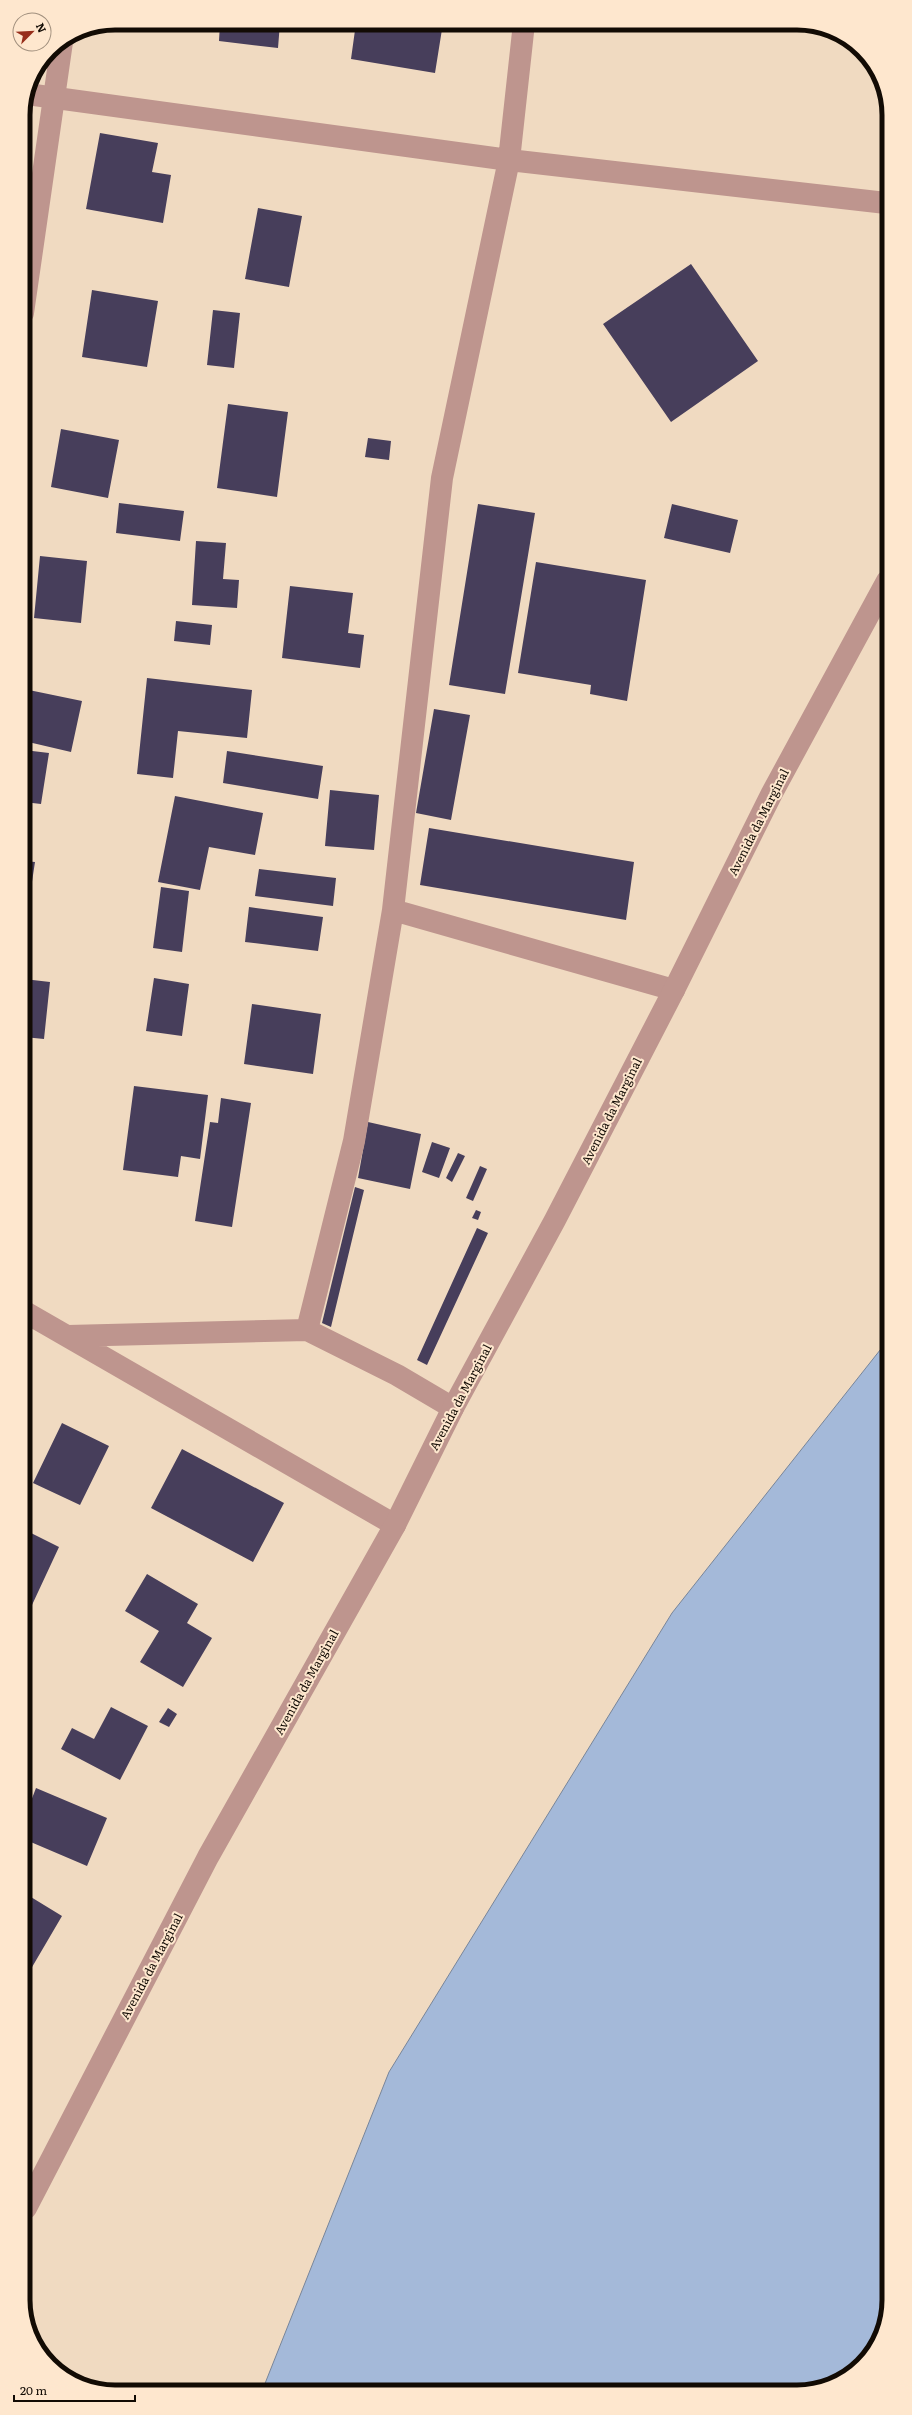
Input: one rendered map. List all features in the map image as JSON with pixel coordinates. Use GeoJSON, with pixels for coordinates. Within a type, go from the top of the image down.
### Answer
{"type":"FeatureCollection","features":[{"type":"Feature","properties":{"kind":"street"},"geometry":{"type":"LineString","coordinates":[[307,1330],[354,1141],[393,910],[442,478],[509,160],[523,30]]}},
{"type":"Feature","properties":{"kind":"street"},"geometry":{"type":"LineString","coordinates":[[30,271],[61,49]]}},
{"type":"Feature","properties":{"kind":"street"},"geometry":{"type":"LineString","coordinates":[[33,95],[509,160],[882,203]]}},
{"type":"Feature","properties":{"kind":"street","name":"Avenida da Marginal"},"geometry":{"type":"LineString","coordinates":[[30,2200],[208,1856],[395,1525],[453,1408],[555,1220],[674,990],[772,793],[882,589]]}},
{"type":"Feature","properties":{"kind":"street"},"geometry":{"type":"LineString","coordinates":[[393,910],[674,990]]}},
{"type":"Feature","properties":{"kind":"street"},"geometry":{"type":"LineString","coordinates":[[30,1315],[395,1525]]}},
{"type":"Feature","properties":{"kind":"street"},"geometry":{"type":"LineString","coordinates":[[68,1336],[307,1330],[397,1375],[453,1408]]}},
{"type":"Feature","properties":{"kind":"water"},"geometry":{"type":"Polygon","coordinates":[[[882,1348],[882,2300],[876,2332],[871,2342],[853,2364],[839,2374],[819,2382],[797,2385],[264,2385],[389,2072],[672,1613],[882,1348]]]}},
{"type":"Feature","properties":{"kind":"building"},"geometry":{"type":"Polygon","coordinates":[[[220,30],[279,30],[278,48],[219,41],[220,30]]]}},
{"type":"Feature","properties":{"kind":"building"},"geometry":{"type":"Polygon","coordinates":[[[355,30],[442,30],[435,73],[351,59],[355,30]]]}},
{"type":"Feature","properties":{"kind":"building"},"geometry":{"type":"Polygon","coordinates":[[[100,133],[158,143],[152,172],[171,175],[163,223],[86,209],[100,133]]]}},
{"type":"Feature","properties":{"kind":"building"},"geometry":{"type":"Polygon","coordinates":[[[258,208],[302,216],[289,287],[245,279],[258,208]]]}},
{"type":"Feature","properties":{"kind":"building"},"geometry":{"type":"Polygon","coordinates":[[[691,264],[758,361],[671,422],[603,324],[691,264]]]}},
{"type":"Feature","properties":{"kind":"building"},"geometry":{"type":"Polygon","coordinates":[[[92,290],[158,301],[147,367],[82,357],[92,290]]]}},
{"type":"Feature","properties":{"kind":"building"},"geometry":{"type":"Polygon","coordinates":[[[213,310],[240,313],[234,368],[207,365],[213,310]]]}},
{"type":"Feature","properties":{"kind":"building"},"geometry":{"type":"Polygon","coordinates":[[[228,404],[288,412],[277,497],[217,488],[228,404]]]}},
{"type":"Feature","properties":{"kind":"building"},"geometry":{"type":"Polygon","coordinates":[[[61,429],[119,440],[108,498],[51,487],[61,429]]]}},
{"type":"Feature","properties":{"kind":"building"},"geometry":{"type":"Polygon","coordinates":[[[368,438],[391,441],[389,460],[365,457],[368,438]]]}},
{"type":"Feature","properties":{"kind":"building"},"geometry":{"type":"Polygon","coordinates":[[[119,503],[184,511],[180,541],[116,533],[119,503]]]}},
{"type":"Feature","properties":{"kind":"building"},"geometry":{"type":"Polygon","coordinates":[[[478,504],[535,513],[505,694],[449,685],[478,504]]]}},
{"type":"Feature","properties":{"kind":"building"},"geometry":{"type":"Polygon","coordinates":[[[672,504],[738,520],[730,553],[664,538],[672,504]]]}},
{"type":"Feature","properties":{"kind":"building"},"geometry":{"type":"Polygon","coordinates":[[[196,541],[226,543],[223,579],[239,580],[237,608],[192,605],[196,541]]]}},
{"type":"Feature","properties":{"kind":"building"},"geometry":{"type":"Polygon","coordinates":[[[40,556],[87,561],[81,623],[34,618],[40,556]]]}},
{"type":"Feature","properties":{"kind":"building"},"geometry":{"type":"Polygon","coordinates":[[[536,562],[646,580],[627,701],[590,694],[591,685],[518,673],[536,562]]]}},
{"type":"Feature","properties":{"kind":"building"},"geometry":{"type":"Polygon","coordinates":[[[290,586],[353,593],[348,633],[364,635],[360,668],[282,658],[290,586]]]}},
{"type":"Feature","properties":{"kind":"building"},"geometry":{"type":"Polygon","coordinates":[[[176,621],[212,625],[210,645],[174,641],[176,621]]]}},
{"type":"Feature","properties":{"kind":"building"},"geometry":{"type":"Polygon","coordinates":[[[147,678],[252,690],[247,738],[178,731],[173,778],[137,774],[147,678]]]}},
{"type":"Feature","properties":{"kind":"building"},"geometry":{"type":"Polygon","coordinates":[[[30,690],[82,701],[71,752],[30,742],[30,690]]]}},
{"type":"Feature","properties":{"kind":"building"},"geometry":{"type":"Polygon","coordinates":[[[434,709],[470,715],[451,820],[416,813],[434,709]]]}},
{"type":"Feature","properties":{"kind":"building"},"geometry":{"type":"Polygon","coordinates":[[[30,751],[49,753],[41,804],[30,803],[30,751]]]}},
{"type":"Feature","properties":{"kind":"building"},"geometry":{"type":"Polygon","coordinates":[[[227,751],[323,766],[318,799],[223,783],[227,751]]]}},
{"type":"Feature","properties":{"kind":"building"},"geometry":{"type":"Polygon","coordinates":[[[330,790],[379,795],[374,850],[325,846],[330,790]]]}},
{"type":"Feature","properties":{"kind":"building"},"geometry":{"type":"Polygon","coordinates":[[[175,796],[263,813],[255,855],[209,847],[200,890],[158,882],[175,796]]]}},
{"type":"Feature","properties":{"kind":"building"},"geometry":{"type":"Polygon","coordinates":[[[429,828],[634,862],[626,920],[420,885],[429,828]]]}},
{"type":"Feature","properties":{"kind":"building"},"geometry":{"type":"Polygon","coordinates":[[[30,862],[35,862],[30,895],[30,862]]]}},
{"type":"Feature","properties":{"kind":"building"},"geometry":{"type":"Polygon","coordinates":[[[259,869],[336,878],[333,906],[255,896],[259,869]]]}},
{"type":"Feature","properties":{"kind":"building"},"geometry":{"type":"Polygon","coordinates":[[[161,887],[189,891],[182,952],[153,948],[161,887]]]}},
{"type":"Feature","properties":{"kind":"building"},"geometry":{"type":"Polygon","coordinates":[[[249,907],[323,917],[318,951],[245,942],[249,907]]]}},
{"type":"Feature","properties":{"kind":"building"},"geometry":{"type":"Polygon","coordinates":[[[154,978],[189,984],[182,1036],[146,1031],[154,978]]]}},
{"type":"Feature","properties":{"kind":"building"},"geometry":{"type":"Polygon","coordinates":[[[30,980],[50,982],[44,1039],[30,1038],[30,980]]]}},
{"type":"Feature","properties":{"kind":"building"},"geometry":{"type":"Polygon","coordinates":[[[252,1004],[321,1014],[313,1074],[244,1064],[252,1004]]]}},
{"type":"Feature","properties":{"kind":"building"},"geometry":{"type":"Polygon","coordinates":[[[134,1086],[208,1095],[200,1159],[181,1156],[178,1177],[123,1170],[134,1086]]]}},
{"type":"Feature","properties":{"kind":"building"},"geometry":{"type":"Polygon","coordinates":[[[221,1098],[251,1103],[232,1227],[195,1221],[210,1122],[218,1123],[221,1098]]]}},
{"type":"Feature","properties":{"kind":"building"},"geometry":{"type":"Polygon","coordinates":[[[368,1122],[421,1134],[410,1189],[358,1178],[368,1122]]]}},
{"type":"Feature","properties":{"kind":"building"},"geometry":{"type":"Polygon","coordinates":[[[432,1142],[450,1148],[439,1178],[422,1172],[432,1142]]]}},
{"type":"Feature","properties":{"kind":"building"},"geometry":{"type":"Polygon","coordinates":[[[458,1153],[465,1156],[452,1182],[446,1178],[458,1153]]]}},
{"type":"Feature","properties":{"kind":"building"},"geometry":{"type":"Polygon","coordinates":[[[480,1166],[487,1169],[473,1201],[466,1198],[480,1166]]]}},
{"type":"Feature","properties":{"kind":"building"},"geometry":{"type":"Polygon","coordinates":[[[355,1187],[364,1190],[331,1327],[322,1323],[355,1187]]]}},
{"type":"Feature","properties":{"kind":"building"},"geometry":{"type":"Polygon","coordinates":[[[476,1210],[481,1212],[478,1220],[472,1218],[476,1210]]]}},
{"type":"Feature","properties":{"kind":"building"},"geometry":{"type":"Polygon","coordinates":[[[477,1228],[488,1233],[427,1365],[417,1360],[477,1228]]]}},
{"type":"Feature","properties":{"kind":"building"},"geometry":{"type":"Polygon","coordinates":[[[62,1423],[109,1446],[80,1505],[33,1483],[62,1423]]]}},
{"type":"Feature","properties":{"kind":"building"},"geometry":{"type":"Polygon","coordinates":[[[182,1449],[284,1503],[253,1562],[151,1508],[182,1449]]]}},
{"type":"Feature","properties":{"kind":"building"},"geometry":{"type":"Polygon","coordinates":[[[30,1532],[59,1547],[32,1605],[30,1604],[30,1532]]]}},
{"type":"Feature","properties":{"kind":"building"},"geometry":{"type":"Polygon","coordinates":[[[147,1574],[198,1604],[187,1623],[212,1638],[183,1687],[140,1662],[159,1631],[125,1611],[147,1574]]]}},
{"type":"Feature","properties":{"kind":"building"},"geometry":{"type":"Polygon","coordinates":[[[111,1707],[148,1726],[120,1780],[61,1749],[72,1728],[94,1739],[111,1707]]]}},
{"type":"Feature","properties":{"kind":"building"},"geometry":{"type":"Polygon","coordinates":[[[168,1708],[177,1714],[169,1727],[159,1722],[168,1708]]]}},
{"type":"Feature","properties":{"kind":"building"},"geometry":{"type":"Polygon","coordinates":[[[36,1788],[107,1818],[87,1866],[30,1842],[30,1804],[36,1788]]]}},
{"type":"Feature","properties":{"kind":"building"},"geometry":{"type":"Polygon","coordinates":[[[30,1896],[62,1916],[30,1971],[30,1896]]]}}]}
